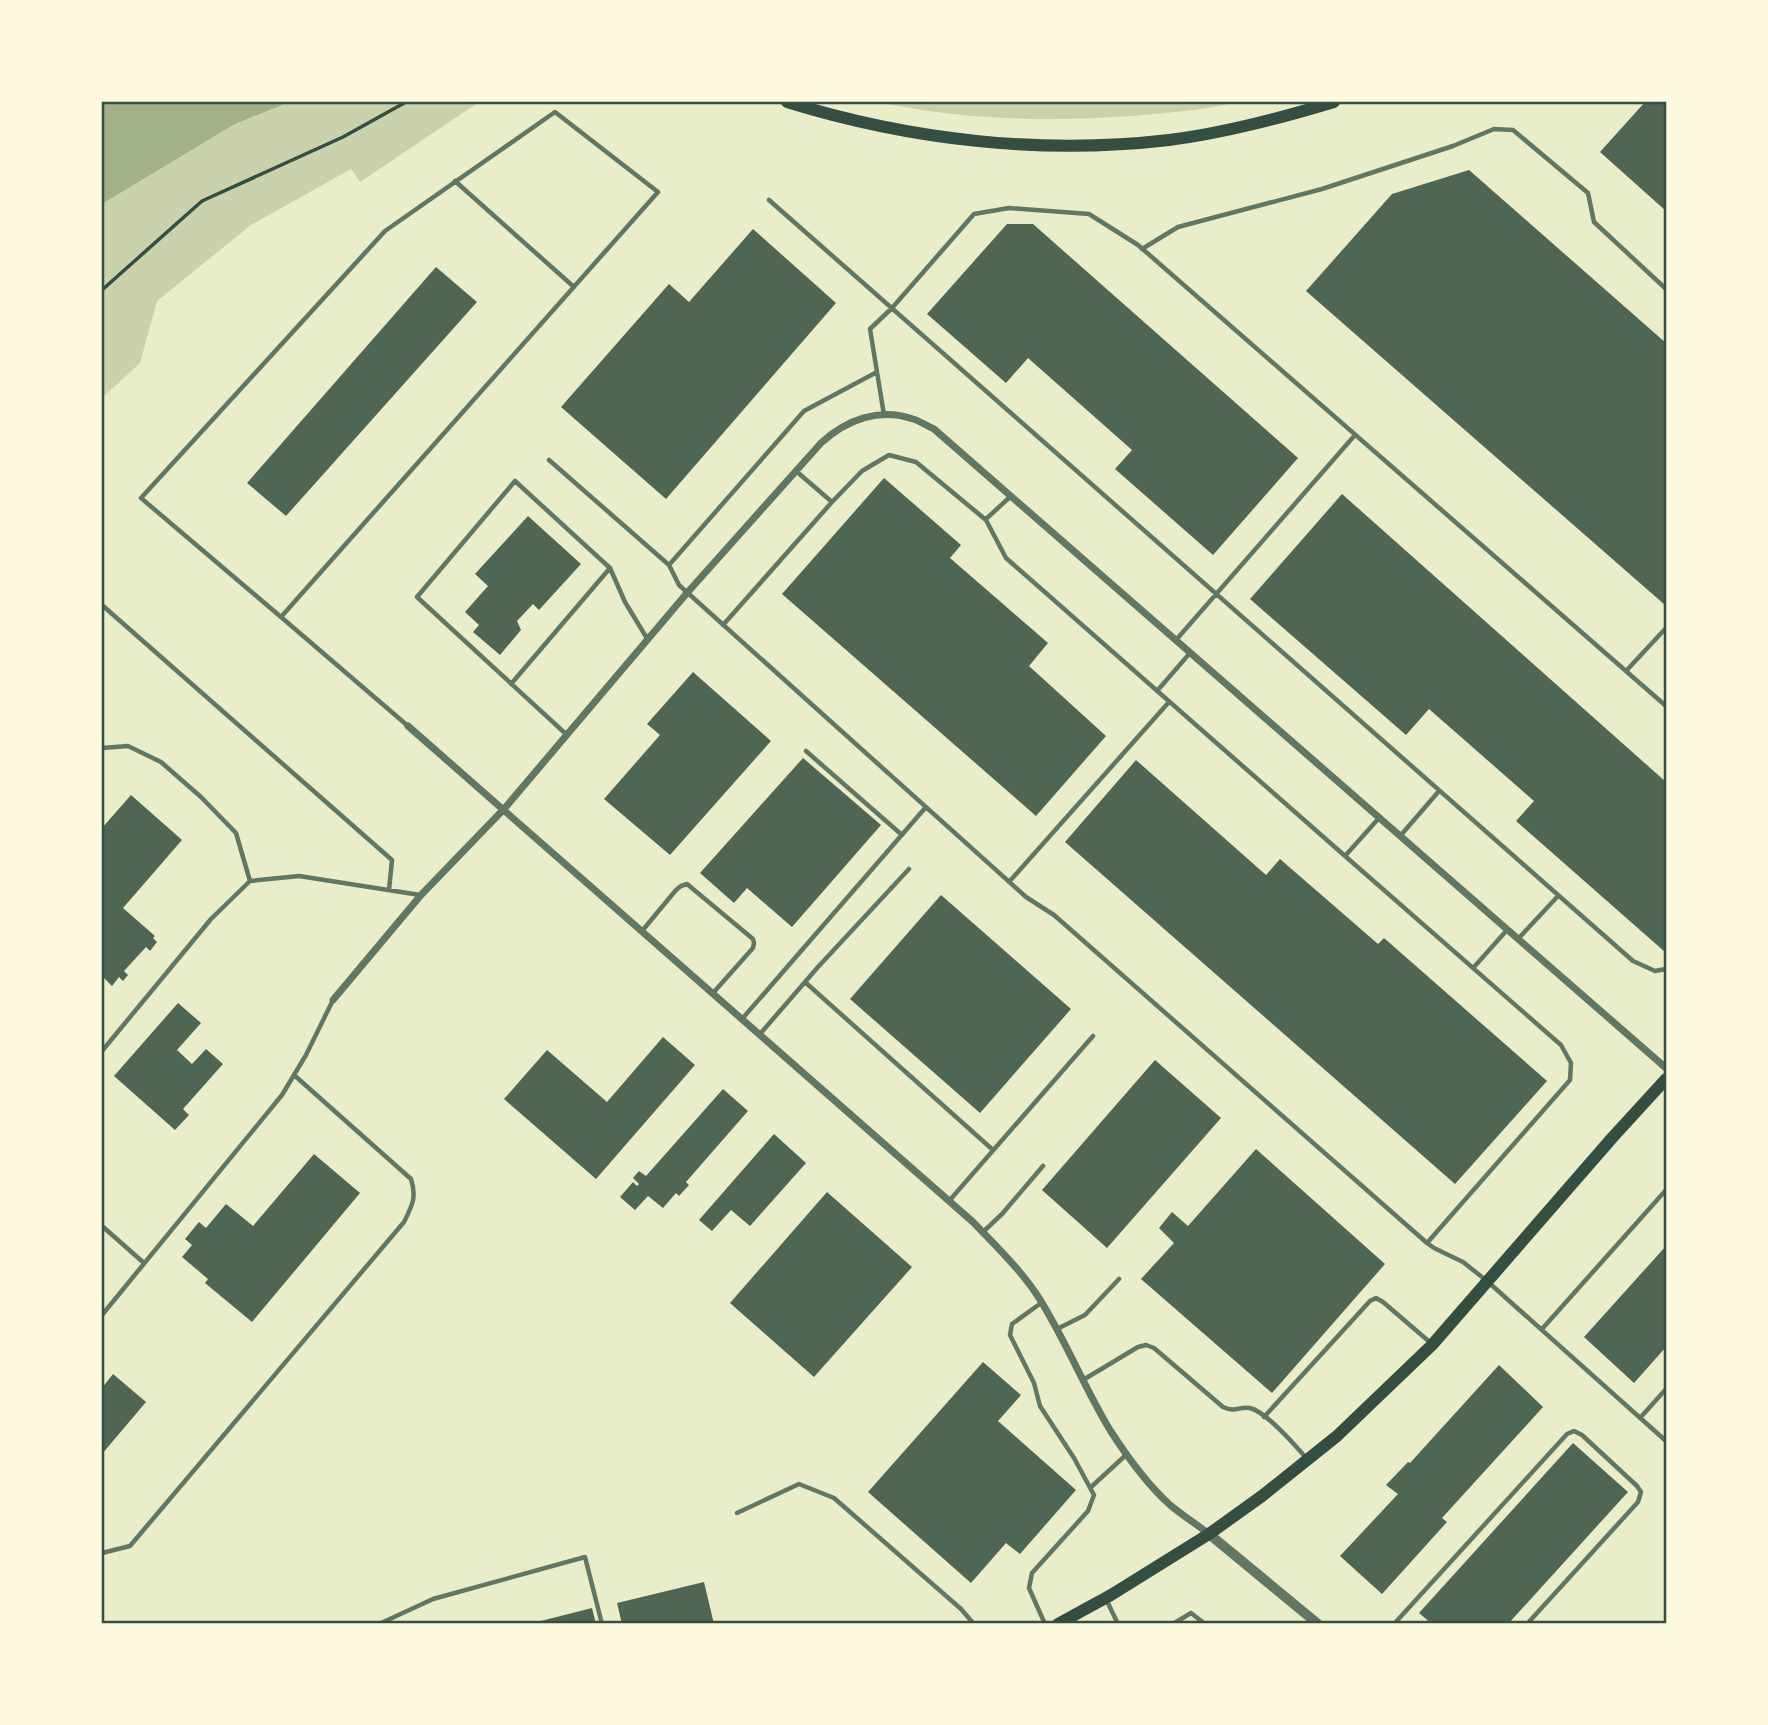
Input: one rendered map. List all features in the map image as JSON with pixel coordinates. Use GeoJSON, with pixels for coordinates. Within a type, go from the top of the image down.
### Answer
{"type":"FeatureCollection","features":[{"type":"Feature","properties":{"kind":"main road"},"geometry":{"type":"LineString","coordinates":[[787,102],[844,118],[937,137],[1069,145],[1171,139],[1264,121],[1334,102]]}},
{"type":"Feature","properties":{"kind":"main road"},"geometry":{"type":"LineString","coordinates":[[1058,1623],[1105,1599],[1209,1534],[1255,1502],[1337,1436],[1432,1345],[1612,1138],[1667,1079]]}},
{"type":"Feature","properties":{"kind":"street"},"geometry":{"type":"LineString","coordinates":[[333,1000],[421,895],[504,809],[687,593],[821,443],[835,430],[855,419],[892,414],[913,419],[934,429],[1667,1068]]}},
{"type":"Feature","properties":{"kind":"street"},"geometry":{"type":"LineString","coordinates":[[408,726],[983,1232],[1008,1259],[1041,1303],[1111,1432],[1139,1470],[1170,1504],[1312,1622]]}},
{"type":"Feature","properties":{"kind":"lane"},"geometry":{"type":"LineString","coordinates":[[281,618],[658,192],[555,112],[385,231],[141,498],[281,618],[408,726]]}},
{"type":"Feature","properties":{"kind":"lane"},"geometry":{"type":"LineString","coordinates":[[1142,249],[1178,227],[1354,178],[1453,146],[1494,129],[1513,130],[1588,193],[1594,222],[1667,289]]}},
{"type":"Feature","properties":{"kind":"lane"},"geometry":{"type":"LineString","coordinates":[[456,181],[574,287]]}},
{"type":"Feature","properties":{"kind":"lane"},"geometry":{"type":"LineString","coordinates":[[769,200],[1633,961],[1655,971],[1667,969]]}},
{"type":"Feature","properties":{"kind":"lane"},"geometry":{"type":"LineString","coordinates":[[884,415],[870,330],[892,309],[974,214],[1009,208],[1089,214],[1142,249],[1667,706]]}},
{"type":"Feature","properties":{"kind":"lane"},"geometry":{"type":"LineString","coordinates":[[669,565],[804,411],[877,372]]}},
{"type":"Feature","properties":{"kind":"lane"},"geometry":{"type":"LineString","coordinates":[[1176,640],[1355,434]]}},
{"type":"Feature","properties":{"kind":"lane"},"geometry":{"type":"LineString","coordinates":[[723,625],[862,471],[889,455],[916,462],[986,520],[1006,558],[1562,1045],[1571,1063],[1570,1080],[1427,1243]]}},
{"type":"Feature","properties":{"kind":"lane"},"geometry":{"type":"LineString","coordinates":[[549,460],[669,565],[679,585],[687,593],[1026,897],[1054,915],[1427,1243],[1463,1262],[1487,1281],[1667,1441]]}},
{"type":"Feature","properties":{"kind":"lane"},"geometry":{"type":"LineString","coordinates":[[796,471],[832,502]]}},
{"type":"Feature","properties":{"kind":"lane"},"geometry":{"type":"LineString","coordinates":[[567,736],[417,597],[515,481],[610,568],[625,602],[648,640]]}},
{"type":"Feature","properties":{"kind":"lane"},"geometry":{"type":"LineString","coordinates":[[986,520],[1011,496]]}},
{"type":"Feature","properties":{"kind":"lane"},"geometry":{"type":"LineString","coordinates":[[511,684],[610,568]]}},
{"type":"Feature","properties":{"kind":"lane"},"geometry":{"type":"LineString","coordinates":[[102,605],[392,860],[390,890]]}},
{"type":"Feature","properties":{"kind":"lane"},"geometry":{"type":"LineString","coordinates":[[1626,671],[1667,628]]}},
{"type":"Feature","properties":{"kind":"lane"},"geometry":{"type":"LineString","coordinates":[[1157,691],[1190,653]]}},
{"type":"Feature","properties":{"kind":"lane"},"geometry":{"type":"LineString","coordinates":[[1009,882],[1169,702]]}},
{"type":"Feature","properties":{"kind":"lane"},"geometry":{"type":"LineString","coordinates":[[102,748],[128,746],[162,762],[201,797],[236,833],[250,881]]}},
{"type":"Feature","properties":{"kind":"lane"},"geometry":{"type":"LineString","coordinates":[[806,751],[902,835]]}},
{"type":"Feature","properties":{"kind":"lane"},"geometry":{"type":"LineString","coordinates":[[1400,836],[1439,791]]}},
{"type":"Feature","properties":{"kind":"lane"},"geometry":{"type":"LineString","coordinates":[[742,1019],[926,807]]}},
{"type":"Feature","properties":{"kind":"lane"},"geometry":{"type":"LineString","coordinates":[[1345,856],[1379,818]]}},
{"type":"Feature","properties":{"kind":"lane"},"geometry":{"type":"LineString","coordinates":[[760,1034],[909,869]]}},
{"type":"Feature","properties":{"kind":"lane"},"geometry":{"type":"LineString","coordinates":[[102,1051],[211,919],[250,881],[299,876],[421,895]]}},
{"type":"Feature","properties":{"kind":"lane"},"geometry":{"type":"LineString","coordinates":[[642,931],[676,890],[687,884],[752,940],[753,948],[713,993]]}},
{"type":"Feature","properties":{"kind":"lane"},"geometry":{"type":"LineString","coordinates":[[1518,939],[1558,895]]}},
{"type":"Feature","properties":{"kind":"lane"},"geometry":{"type":"LineString","coordinates":[[1474,967],[1507,929]]}},
{"type":"Feature","properties":{"kind":"lane"},"geometry":{"type":"LineString","coordinates":[[805,982],[993,1150]]}},
{"type":"Feature","properties":{"kind":"lane"},"geometry":{"type":"LineString","coordinates":[[102,1315],[282,1095],[306,1055],[333,1000]]}},
{"type":"Feature","properties":{"kind":"lane"},"geometry":{"type":"LineString","coordinates":[[949,1201],[1093,1036]]}},
{"type":"Feature","properties":{"kind":"lane"},"geometry":{"type":"LineString","coordinates":[[102,1553],[130,1546],[404,1222],[412,1206],[415,1191],[411,1179],[294,1075]]}},
{"type":"Feature","properties":{"kind":"lane"},"geometry":{"type":"LineString","coordinates":[[983,1232],[1043,1166]]}},
{"type":"Feature","properties":{"kind":"lane"},"geometry":{"type":"LineString","coordinates":[[1542,1329],[1667,1190]]}},
{"type":"Feature","properties":{"kind":"lane"},"geometry":{"type":"LineString","coordinates":[[102,1226],[144,1263]]}},
{"type":"Feature","properties":{"kind":"lane"},"geometry":{"type":"LineString","coordinates":[[1057,1329],[1085,1315],[1119,1279]]}},
{"type":"Feature","properties":{"kind":"lane"},"geometry":{"type":"LineString","coordinates":[[1264,1417],[1370,1301],[1376,1298],[1432,1345]]}},
{"type":"Feature","properties":{"kind":"lane"},"geometry":{"type":"LineString","coordinates":[[1041,1303],[1012,1324],[1010,1335],[1034,1383],[1040,1406],[1094,1494],[1088,1511],[1032,1573],[1029,1588],[1045,1623]]}},
{"type":"Feature","properties":{"kind":"lane"},"geometry":{"type":"LineString","coordinates":[[1083,1380],[1138,1347],[1146,1345],[1154,1348],[1223,1408],[1232,1411],[1253,1409],[1292,1441],[1308,1460]]}},
{"type":"Feature","properties":{"kind":"lane"},"geometry":{"type":"LineString","coordinates":[[1640,1418],[1667,1389]]}},
{"type":"Feature","properties":{"kind":"lane"},"geometry":{"type":"LineString","coordinates":[[1394,1623],[1567,1434],[1574,1432],[1582,1435],[1641,1492],[1638,1502],[1527,1623]]}},
{"type":"Feature","properties":{"kind":"lane"},"geometry":{"type":"LineString","coordinates":[[1090,1488],[1127,1454]]}},
{"type":"Feature","properties":{"kind":"lane"},"geometry":{"type":"LineString","coordinates":[[737,1513],[799,1484],[834,1498],[974,1623]]}},
{"type":"Feature","properties":{"kind":"lane"},"geometry":{"type":"LineString","coordinates":[[379,1623],[433,1599],[585,1557],[602,1623]]}},
{"type":"Feature","properties":{"kind":"lane"},"geometry":{"type":"LineString","coordinates":[[1105,1599],[1118,1623]]}},
{"type":"Feature","properties":{"kind":"lane"},"geometry":{"type":"LineString","coordinates":[[1173,1623],[1191,1613],[1205,1623]]}},
{"type":"Feature","properties":{"kind":"path"},"geometry":{"type":"LineString","coordinates":[[102,290],[202,201],[343,137],[406,102]]}},
{"type":"Feature","properties":{"kind":"shaded area"},"geometry":{"type":"Polygon","coordinates":[[[102,102],[290,102],[235,124],[102,204],[102,102]]]}},
{"type":"Feature","properties":{"kind":"shaded area"},"geometry":{"type":"Polygon","coordinates":[[[291,102],[479,102],[360,182],[351,169],[251,225],[157,301],[140,363],[102,398],[102,204],[235,124],[291,102]]]}},
{"type":"Feature","properties":{"kind":"shaded area"},"geometry":{"type":"Polygon","coordinates":[[[879,102],[1238,102],[1132,116],[1036,119],[942,113],[879,102]]]}},
{"type":"Feature","properties":{"kind":"building"},"geometry":{"type":"Polygon","coordinates":[[[1645,102],[1666,102],[1666,211],[1600,152],[1645,102]]]}},
{"type":"Feature","properties":{"kind":"building"},"geometry":{"type":"Polygon","coordinates":[[[1469,170],[1666,343],[1665,605],[1306,291],[1392,194],[1469,170]]]}},
{"type":"Feature","properties":{"kind":"building"},"geometry":{"type":"Polygon","coordinates":[[[1007,224],[1033,224],[1298,458],[1213,555],[1115,469],[1132,450],[1028,358],[1006,383],[927,314],[1007,224]]]}},
{"type":"Feature","properties":{"kind":"building"},"geometry":{"type":"Polygon","coordinates":[[[753,229],[836,303],[666,499],[561,407],[669,284],[689,302],[753,229]]]}},
{"type":"Feature","properties":{"kind":"building"},"geometry":{"type":"Polygon","coordinates":[[[436,267],[477,302],[286,516],[247,483],[436,267]]]}},
{"type":"Feature","properties":{"kind":"building"},"geometry":{"type":"Polygon","coordinates":[[[884,478],[961,545],[950,558],[1048,643],[1029,666],[1106,736],[1036,816],[782,594],[884,478]]]}},
{"type":"Feature","properties":{"kind":"building"},"geometry":{"type":"Polygon","coordinates":[[[1342,494],[1666,782],[1665,952],[1516,821],[1534,801],[1429,709],[1406,735],[1250,599],[1342,494]]]}},
{"type":"Feature","properties":{"kind":"building"},"geometry":{"type":"Polygon","coordinates":[[[528,516],[581,564],[539,610],[533,604],[517,621],[521,630],[500,655],[473,632],[479,625],[465,612],[488,586],[475,574],[528,516]]]}},
{"type":"Feature","properties":{"kind":"building"},"geometry":{"type":"Polygon","coordinates":[[[693,672],[771,741],[670,855],[604,799],[660,735],[647,724],[693,672]]]}},
{"type":"Feature","properties":{"kind":"building"},"geometry":{"type":"Polygon","coordinates":[[[803,758],[881,825],[792,927],[747,888],[734,903],[700,873],[803,758]]]}},
{"type":"Feature","properties":{"kind":"building"},"geometry":{"type":"Polygon","coordinates":[[[1136,760],[1266,875],[1280,859],[1378,944],[1384,938],[1547,1081],[1455,1184],[1065,842],[1136,760]]]}},
{"type":"Feature","properties":{"kind":"building"},"geometry":{"type":"Polygon","coordinates":[[[131,795],[182,840],[123,908],[155,936],[153,938],[157,942],[150,951],[146,947],[124,971],[128,975],[123,981],[119,977],[112,986],[102,976],[102,828],[131,795]]]}},
{"type":"Feature","properties":{"kind":"building"},"geometry":{"type":"Polygon","coordinates":[[[941,895],[1071,1009],[980,1113],[850,999],[941,895]]]}},
{"type":"Feature","properties":{"kind":"building"},"geometry":{"type":"Polygon","coordinates":[[[178,1003],[201,1023],[177,1050],[192,1064],[206,1049],[223,1064],[183,1109],[189,1115],[175,1130],[114,1076],[178,1003]]]}},
{"type":"Feature","properties":{"kind":"building"},"geometry":{"type":"Polygon","coordinates":[[[663,1037],[695,1065],[596,1179],[504,1099],[547,1050],[607,1102],[663,1037]]]}},
{"type":"Feature","properties":{"kind":"building"},"geometry":{"type":"Polygon","coordinates":[[[1155,1060],[1221,1118],[1107,1248],[1042,1190],[1155,1060]]]}},
{"type":"Feature","properties":{"kind":"building"},"geometry":{"type":"Polygon","coordinates":[[[723,1089],[748,1111],[686,1182],[689,1185],[679,1196],[676,1193],[663,1208],[648,1196],[635,1210],[620,1197],[633,1182],[637,1186],[639,1184],[633,1178],[639,1171],[646,1176],[723,1089]]]}},
{"type":"Feature","properties":{"kind":"building"},"geometry":{"type":"Polygon","coordinates":[[[774,1134],[806,1163],[750,1226],[731,1210],[712,1231],[699,1220],[774,1134]]]}},
{"type":"Feature","properties":{"kind":"building"},"geometry":{"type":"Polygon","coordinates":[[[1256,1149],[1385,1264],[1272,1393],[1141,1279],[1174,1243],[1159,1228],[1172,1212],[1188,1226],[1256,1149]]]}},
{"type":"Feature","properties":{"kind":"building"},"geometry":{"type":"Polygon","coordinates":[[[314,1154],[360,1193],[252,1322],[205,1283],[208,1279],[182,1257],[192,1245],[185,1239],[199,1222],[206,1228],[226,1204],[253,1226],[314,1154]]]}},
{"type":"Feature","properties":{"kind":"building"},"geometry":{"type":"Polygon","coordinates":[[[827,1192],[912,1267],[814,1377],[730,1303],[827,1192]]]}},
{"type":"Feature","properties":{"kind":"building"},"geometry":{"type":"Polygon","coordinates":[[[1666,1246],[1666,1347],[1634,1383],[1584,1337],[1666,1246]]]}},
{"type":"Feature","properties":{"kind":"building"},"geometry":{"type":"Polygon","coordinates":[[[983,1362],[1021,1395],[998,1421],[1076,1490],[1020,1554],[1006,1543],[971,1583],[868,1492],[983,1362]]]}},
{"type":"Feature","properties":{"kind":"building"},"geometry":{"type":"Polygon","coordinates":[[[1499,1365],[1543,1407],[1442,1518],[1447,1522],[1382,1594],[1340,1556],[1398,1494],[1386,1485],[1410,1463],[1499,1365]]]}},
{"type":"Feature","properties":{"kind":"building"},"geometry":{"type":"Polygon","coordinates":[[[113,1374],[146,1402],[102,1454],[102,1388],[113,1374]]]}},
{"type":"Feature","properties":{"kind":"building"},"geometry":{"type":"Polygon","coordinates":[[[1573,1443],[1628,1492],[1508,1624],[1432,1624],[1419,1613],[1573,1443]]]}},
{"type":"Feature","properties":{"kind":"building"},"geometry":{"type":"Polygon","coordinates":[[[704,1582],[714,1624],[622,1624],[617,1603],[704,1582]]]}},
{"type":"Feature","properties":{"kind":"building"},"geometry":{"type":"Polygon","coordinates":[[[592,1608],[596,1624],[533,1624],[533,1623],[592,1608]]]}}]}
